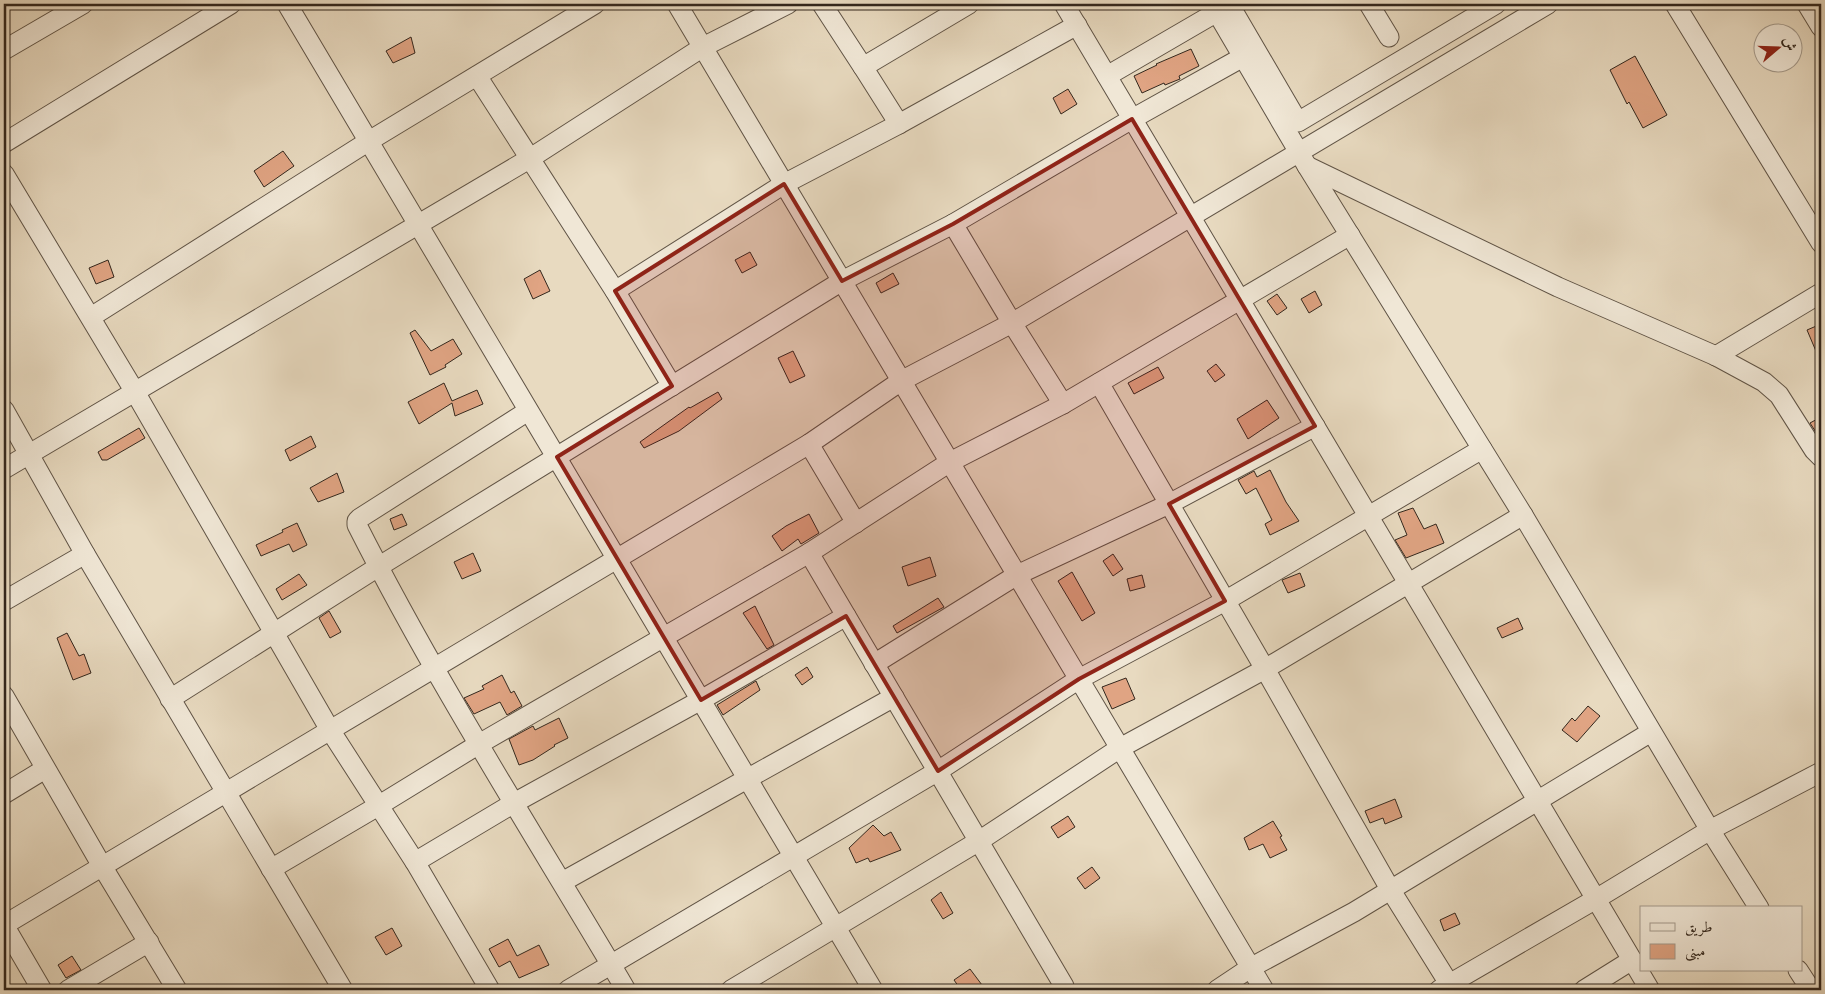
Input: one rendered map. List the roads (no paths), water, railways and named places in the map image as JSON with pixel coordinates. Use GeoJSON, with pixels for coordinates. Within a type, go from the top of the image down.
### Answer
{"type":"FeatureCollection","features":[{"type":"Feature","properties":{"kind":"street"},"geometry":{"type":"LineString","coordinates":[[4,50],[83,4]]}},
{"type":"Feature","properties":{"kind":"street"},"geometry":{"type":"LineString","coordinates":[[4,143],[231,4]]}},
{"type":"Feature","properties":{"kind":"street"},"geometry":{"type":"LineString","coordinates":[[287,4],[873,990]]}},
{"type":"Feature","properties":{"kind":"street"},"geometry":{"type":"LineString","coordinates":[[91,317],[369,141],[595,4]]}},
{"type":"Feature","properties":{"kind":"street"},"geometry":{"type":"LineString","coordinates":[[677,4],[1264,990]]}},
{"type":"Feature","properties":{"kind":"street"},"geometry":{"type":"LineString","coordinates":[[4,470],[529,159],[703,47],[788,4]]}},
{"type":"Feature","properties":{"kind":"street"},"geometry":{"type":"LineString","coordinates":[[822,4],[899,124]]}},
{"type":"Feature","properties":{"kind":"street"},"geometry":{"type":"LineString","coordinates":[[862,67],[969,4]]}},
{"type":"Feature","properties":{"kind":"street"},"geometry":{"type":"LineString","coordinates":[[1064,4],[1650,990]]}},
{"type":"Feature","properties":{"kind":"street"},"geometry":{"type":"LineString","coordinates":[[1369,4],[1389,38]]}},
{"type":"Feature","properties":{"kind":"street"},"geometry":{"type":"LineString","coordinates":[[1219,7],[1298,122],[1496,4]]}},
{"type":"Feature","properties":{"kind":"street"},"geometry":{"type":"LineString","coordinates":[[42,990],[4,925],[809,444],[901,381],[1012,323],[1191,217],[1303,159],[1548,4]]}},
{"type":"Feature","properties":{"kind":"street"},"geometry":{"type":"LineString","coordinates":[[1675,4],[1821,243]]}},
{"type":"Feature","properties":{"kind":"street"},"geometry":{"type":"LineString","coordinates":[[1807,4],[1821,27]]}},
{"type":"Feature","properties":{"kind":"street"},"geometry":{"type":"LineString","coordinates":[[1107,76],[1219,7]]}},
{"type":"Feature","properties":{"kind":"street"},"geometry":{"type":"LineString","coordinates":[[1219,7],[1243,57],[1303,159],[1523,514],[1651,732],[1758,906]]}},
{"type":"Feature","properties":{"kind":"street"},"geometry":{"type":"LineString","coordinates":[[615,291],[784,184],[899,124],[1077,25]]}},
{"type":"Feature","properties":{"kind":"street"},"geometry":{"type":"LineString","coordinates":[[170,699],[378,567],[842,281],[953,224],[1132,118],[1243,57]]}},
{"type":"Feature","properties":{"kind":"street"},"geometry":{"type":"LineString","coordinates":[[477,76],[615,291],[672,386]]}},
{"type":"Feature","properties":{"kind":"street"},"geometry":{"type":"LineString","coordinates":[[1303,159],[1558,286],[1716,356],[1771,388],[1779,395],[1814,450],[1821,457]]}},
{"type":"Feature","properties":{"kind":"street"},"geometry":{"type":"LineString","coordinates":[[4,174],[135,392],[330,730],[414,862],[490,990]]}},
{"type":"Feature","properties":{"kind":"street"},"geometry":{"type":"LineString","coordinates":[[953,224],[1063,404]]}},
{"type":"Feature","properties":{"kind":"street"},"geometry":{"type":"LineString","coordinates":[[271,869],[479,744],[809,553],[950,462],[1063,404],[1350,235]]}},
{"type":"Feature","properties":{"kind":"street"},"geometry":{"type":"LineString","coordinates":[[1716,356],[1821,293]]}},
{"type":"Feature","properties":{"kind":"street"},"geometry":{"type":"LineString","coordinates":[[1099,383],[1447,988],[1710,830],[1821,772]]}},
{"type":"Feature","properties":{"kind":"street"},"geometry":{"type":"LineString","coordinates":[[4,410],[85,554],[343,990]]}},
{"type":"Feature","properties":{"kind":"street"},"geometry":{"type":"LineString","coordinates":[[528,411],[358,519],[357,525],[378,567],[479,744],[626,990]]}},
{"type":"Feature","properties":{"kind":"street"},"geometry":{"type":"LineString","coordinates":[[874,664],[1017,575],[1169,504],[1315,426]]}},
{"type":"Feature","properties":{"kind":"street"},"geometry":{"type":"LineString","coordinates":[[809,444],[856,524]]}},
{"type":"Feature","properties":{"kind":"street"},"geometry":{"type":"LineString","coordinates":[[568,990],[938,771],[1079,679],[1225,601],[1482,449]]}},
{"type":"Feature","properties":{"kind":"street"},"geometry":{"type":"LineString","coordinates":[[732,990],[979,841],[1120,748],[1265,669],[1523,514]]}},
{"type":"Feature","properties":{"kind":"street"},"geometry":{"type":"LineString","coordinates":[[809,553],[1067,989]]}},
{"type":"Feature","properties":{"kind":"street"},"geometry":{"type":"LineString","coordinates":[[4,602],[85,554]]}},
{"type":"Feature","properties":{"kind":"street"},"geometry":{"type":"LineString","coordinates":[[414,862],[514,803],[701,700],[846,616]]}},
{"type":"Feature","properties":{"kind":"street"},"geometry":{"type":"LineString","coordinates":[[4,696],[102,866],[177,990]]}},
{"type":"Feature","properties":{"kind":"street"},"geometry":{"type":"LineString","coordinates":[[562,882],[894,697]]}},
{"type":"Feature","properties":{"kind":"street"},"geometry":{"type":"LineString","coordinates":[[1217,990],[1250,968],[1354,912],[1651,732]]}},
{"type":"Feature","properties":{"kind":"street"},"geometry":{"type":"LineString","coordinates":[[4,794],[45,769]]}},
{"type":"Feature","properties":{"kind":"street"},"geometry":{"type":"LineString","coordinates":[[68,990],[149,942]]}},
{"type":"Feature","properties":{"kind":"street"},"geometry":{"type":"LineString","coordinates":[[1584,990],[1632,960]]}},
{"type":"Feature","properties":{"kind":"street"},"geometry":{"type":"LineString","coordinates":[[1799,972],[1811,990]]}}]}
